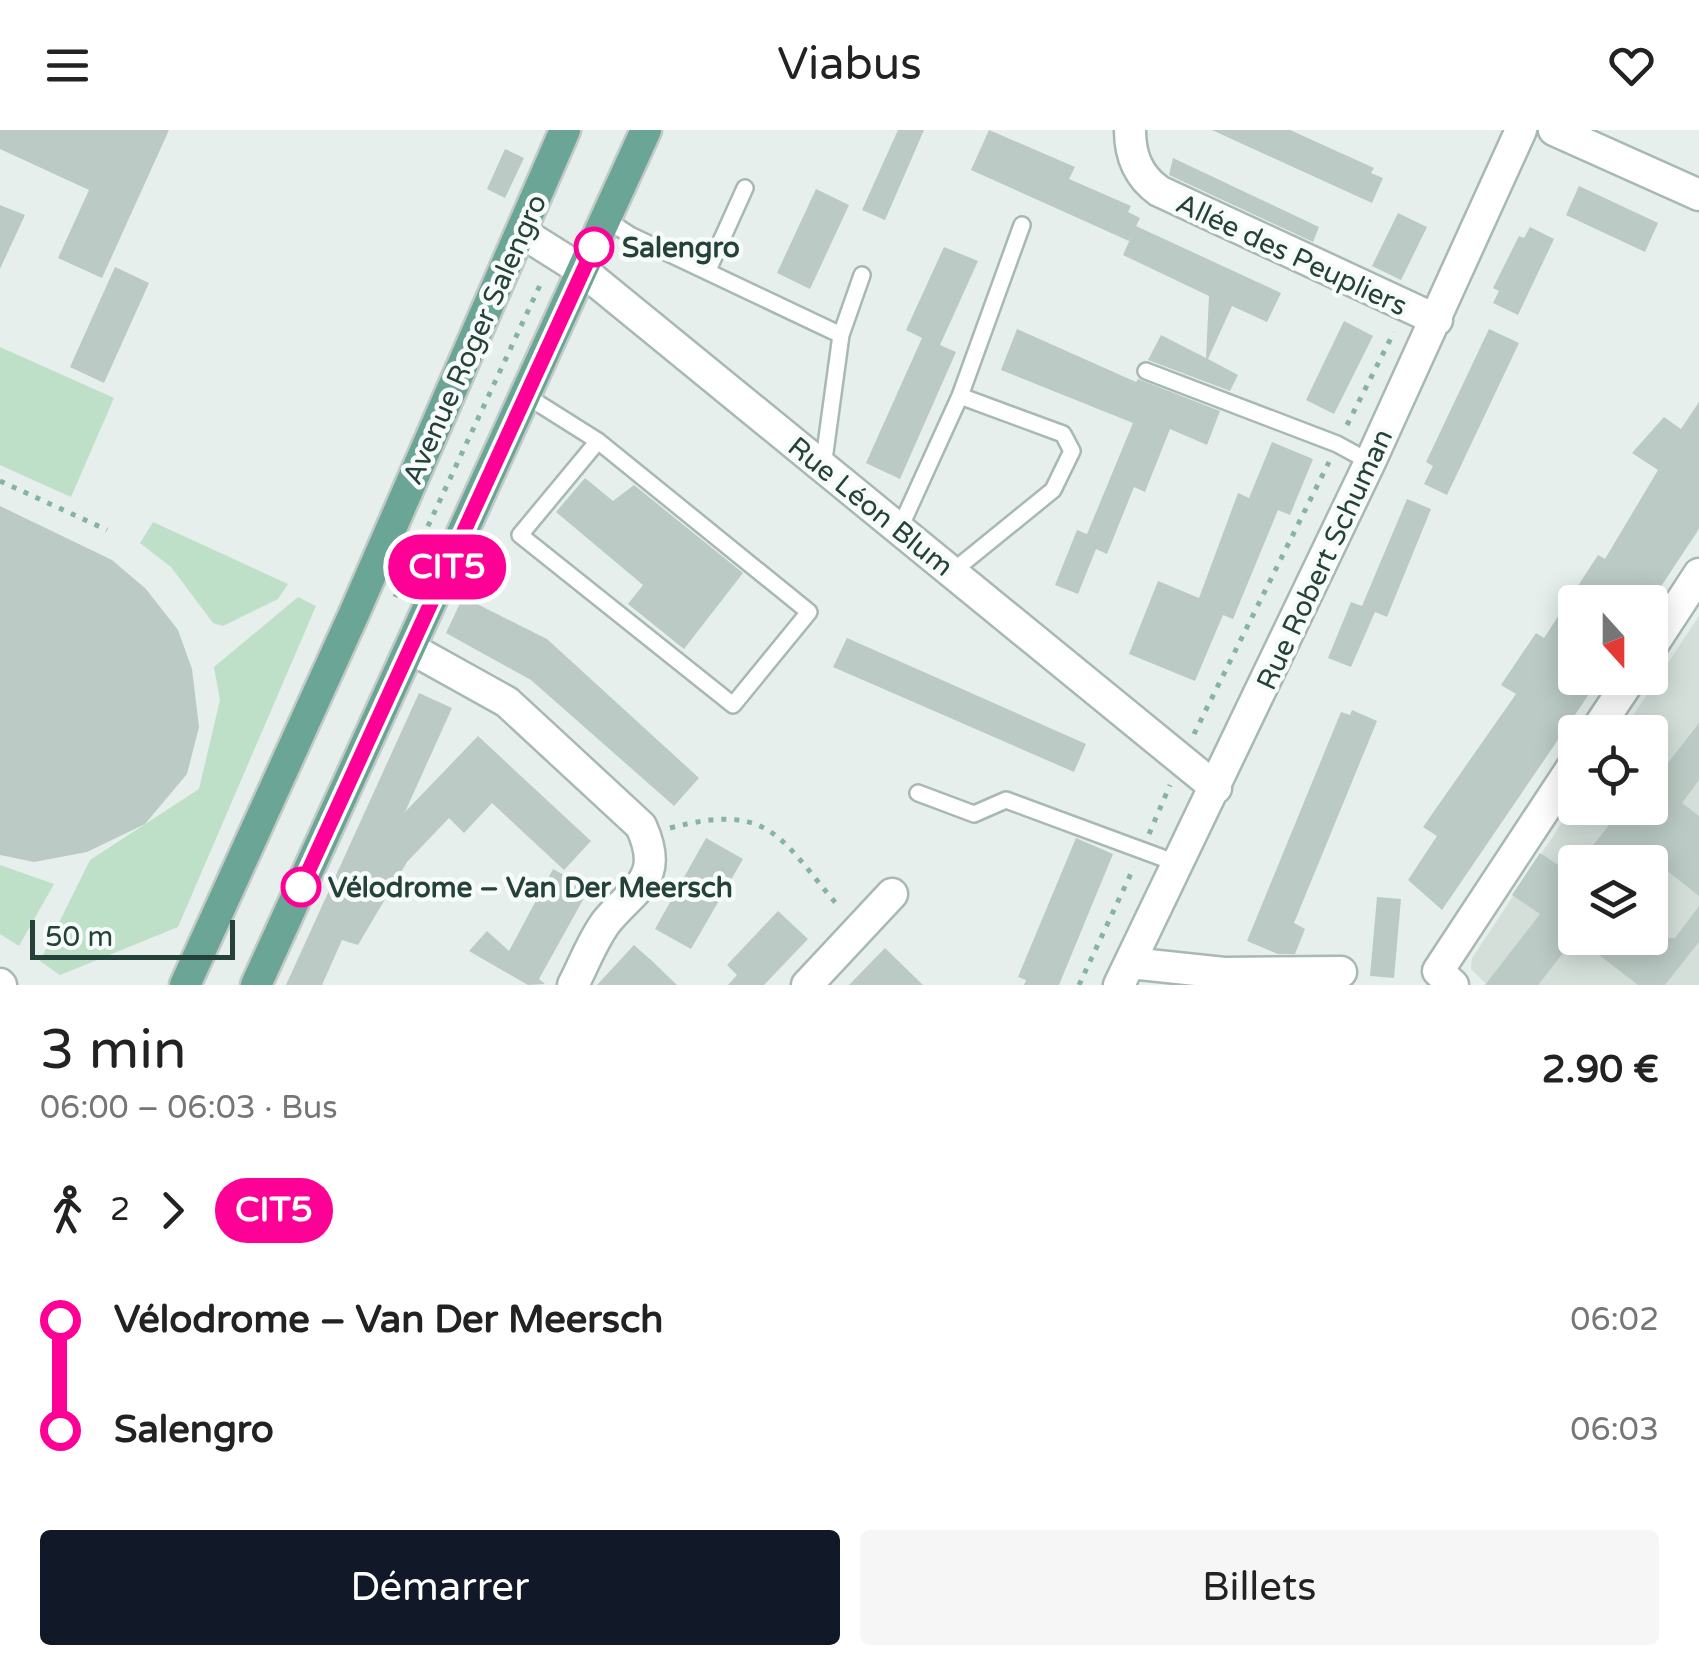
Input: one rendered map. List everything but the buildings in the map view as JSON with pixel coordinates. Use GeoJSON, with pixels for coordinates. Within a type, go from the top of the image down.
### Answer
{"type":"FeatureCollection","features":[{"type":"Feature","properties":{"kind":"main road","name":"Avenue Roger Salengro"},"geometry":{"type":"LineString","coordinates":[[185,985],[353,616],[564,130]]}},
{"type":"Feature","properties":{"kind":"main road"},"geometry":{"type":"LineString","coordinates":[[256,985],[646,130]]}},
{"type":"Feature","properties":{"kind":"street","name":"Allée des Peupliers"},"geometry":{"type":"LineString","coordinates":[[1130,130],[1130,147],[1140,172],[1159,191],[1437,320]]}},
{"type":"Feature","properties":{"kind":"street","name":"Rue Robert Schuman"},"geometry":{"type":"LineString","coordinates":[[1124,974],[1437,320],[1521,130]]}},
{"type":"Feature","properties":{"kind":"street"},"geometry":{"type":"LineString","coordinates":[[1554,130],[1699,195]]}},
{"type":"Feature","properties":{"kind":"street","name":"Rue Léon Blum"},"geometry":{"type":"LineString","coordinates":[[514,245],[583,272],[1216,788]]}},
{"type":"Feature","properties":{"kind":"street"},"geometry":{"type":"LineString","coordinates":[[1668,621],[1699,574]]}},
{"type":"Feature","properties":{"kind":"street"},"geometry":{"type":"LineString","coordinates":[[410,648],[507,702],[632,815],[644,835],[650,862],[643,886],[606,923],[574,985]]}},
{"type":"Feature","properties":{"kind":"street"},"geometry":{"type":"LineString","coordinates":[[1446,978],[1558,791]]}},
{"type":"Feature","properties":{"kind":"street"},"geometry":{"type":"LineString","coordinates":[[806,985],[892,894]]}},
{"type":"Feature","properties":{"kind":"street"},"geometry":{"type":"LineString","coordinates":[[1124,974],[1341,972]]}},
{"type":"Feature","properties":{"kind":"lane"},"geometry":{"type":"LineString","coordinates":[[708,270],[745,188]]}},
{"type":"Feature","properties":{"kind":"lane"},"geometry":{"type":"LineString","coordinates":[[606,220],[630,236],[842,334]]}},
{"type":"Feature","properties":{"kind":"lane"},"geometry":{"type":"LineString","coordinates":[[899,530],[960,396],[1022,225]]}},
{"type":"Feature","properties":{"kind":"lane"},"geometry":{"type":"LineString","coordinates":[[823,468],[842,334],[862,274]]}},
{"type":"Feature","properties":{"kind":"lane"},"geometry":{"type":"LineString","coordinates":[[1146,371],[1338,444],[1370,462]]}},
{"type":"Feature","properties":{"kind":"lane"},"geometry":{"type":"LineString","coordinates":[[526,396],[598,441],[809,612],[733,705],[520,535],[598,441]]}},
{"type":"Feature","properties":{"kind":"lane"},"geometry":{"type":"LineString","coordinates":[[952,572],[1053,490],[1072,451],[1063,434],[960,396]]}},
{"type":"Feature","properties":{"kind":"lane"},"geometry":{"type":"LineString","coordinates":[[918,793],[974,814],[1006,800],[1179,864]]}},
{"type":"Feature","properties":{"kind":"path"},"geometry":{"type":"LineString","coordinates":[[514,245],[567,306]]}},
{"type":"Feature","properties":{"kind":"path"},"geometry":{"type":"LineString","coordinates":[[1080,985],[1181,759],[1406,308]]}},
{"type":"Feature","properties":{"kind":"path"},"geometry":{"type":"LineString","coordinates":[[0,481],[107,530]]}},
{"type":"Feature","properties":{"kind":"path"},"geometry":{"type":"LineString","coordinates":[[644,835],[704,819],[750,819],[801,859],[858,930]]}},
{"type":"Feature","properties":{"kind":"shaded area"},"geometry":{"type":"Polygon","coordinates":[[[1699,616],[1699,985],[1487,985],[1471,969],[1472,958],[1560,825],[1668,825],[1668,715],[1633,715],[1647,695],[1668,695],[1668,663],[1699,616]]]}},
{"type":"Feature","properties":{"kind":"green space"},"geometry":{"type":"Polygon","coordinates":[[[0,347],[114,398],[71,497],[0,465],[0,347]]]}},
{"type":"Feature","properties":{"kind":"green space"},"geometry":{"type":"Polygon","coordinates":[[[153,522],[288,584],[278,599],[223,626],[213,623],[171,567],[140,543],[153,522]]]}},
{"type":"Feature","properties":{"kind":"green space"},"geometry":{"type":"Polygon","coordinates":[[[298,597],[316,606],[178,927],[60,975],[40,961],[90,860],[199,789],[220,700],[214,667],[298,597]]]}},
{"type":"Feature","properties":{"kind":"green space"},"geometry":{"type":"Polygon","coordinates":[[[0,865],[54,884],[19,946],[0,934],[0,865]]]}},
{"type":"Feature","properties":{"kind":"bus line","name":"CIT5"},"geometry":{"type":"LineString","coordinates":[[301,887],[594,247]]}},
{"type":"Feature","properties":{"kind":"place","name":"Salengro"},"geometry":{"type":"Point","coordinates":[594,247]}},
{"type":"Feature","properties":{"kind":"place","name":"Vélodrome – Van Der Meersch"},"geometry":{"type":"Point","coordinates":[301,887]}}]}
